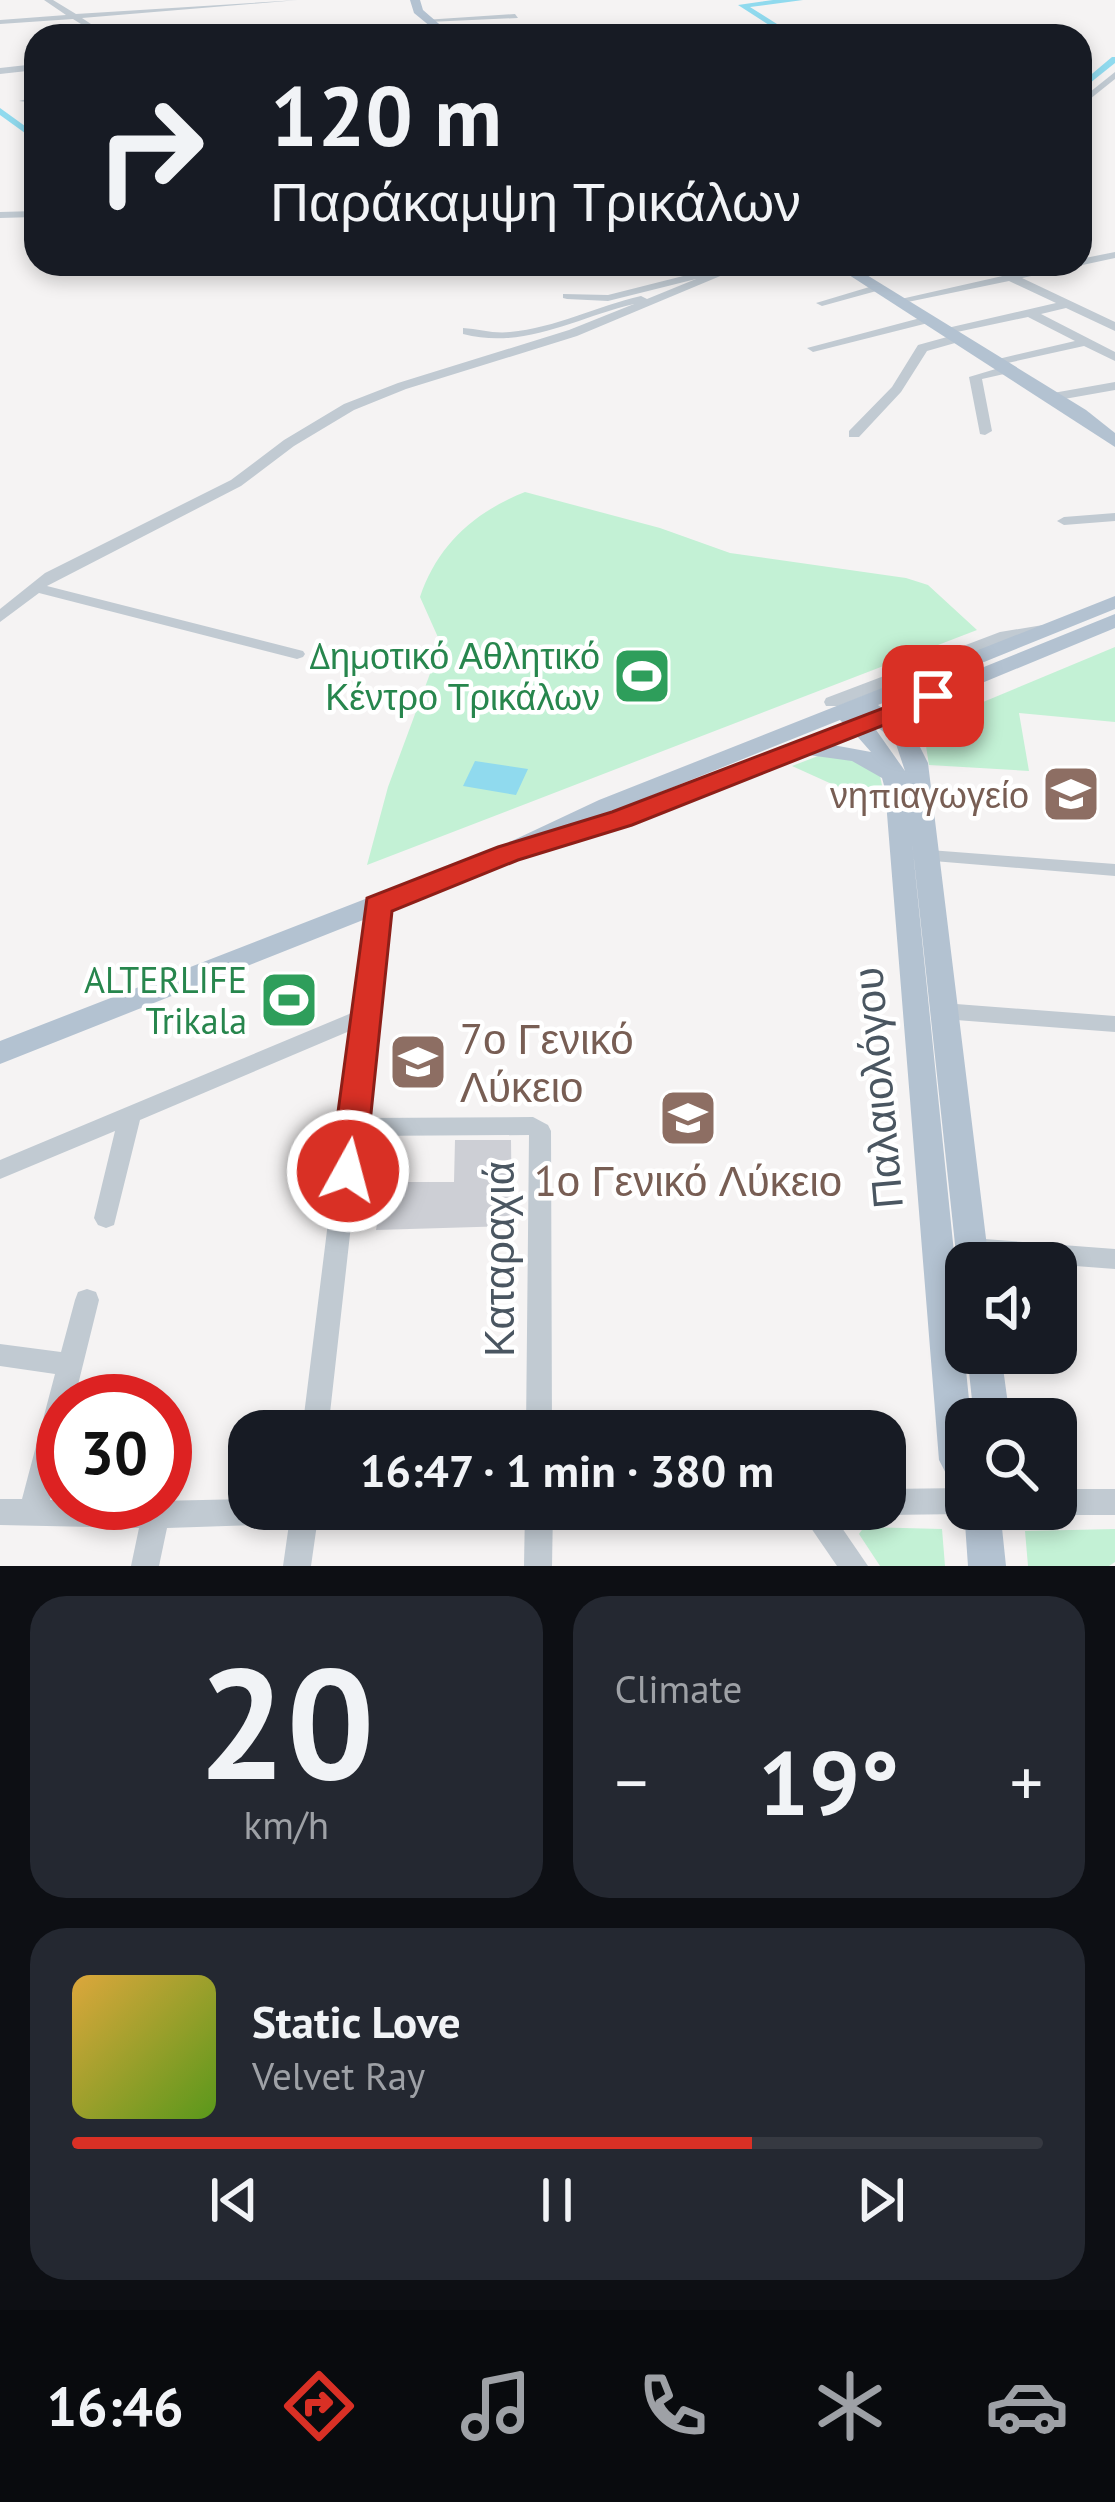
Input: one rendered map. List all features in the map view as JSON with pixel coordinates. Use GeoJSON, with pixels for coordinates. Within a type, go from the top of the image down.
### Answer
{"type":"FeatureCollection","features":[{"type":"Feature","properties":{"kind":"main road"},"geometry":{"type":"LineString","coordinates":[[415,0],[433,24]]}},
{"type":"Feature","properties":{"kind":"main road"},"geometry":{"type":"LineString","coordinates":[[858,276],[1107,426],[1115,442]]}},
{"type":"Feature","properties":{"kind":"main road"},"geometry":{"type":"LineString","coordinates":[[0,1053],[508,853],[608,805],[860,710],[1115,602]]}},
{"type":"Feature","properties":{"kind":"main road"},"geometry":{"type":"LineString","coordinates":[[793,753],[860,710],[933,696],[1115,620]]}},
{"type":"Feature","properties":{"kind":"main road","name":"Παλαιολόγου"},"geometry":{"type":"LineString","coordinates":[[933,696],[917,712],[907,770],[952,1398]]}},
{"type":"Feature","properties":{"kind":"main road"},"geometry":{"type":"LineString","coordinates":[[860,710],[880,743],[907,770]]}},
{"type":"Feature","properties":{"kind":"main road"},"geometry":{"type":"LineString","coordinates":[[508,853],[622,819],[816,748],[907,770]]}},
{"type":"Feature","properties":{"kind":"main road","name":"Παλαιολόγου"},"geometry":{"type":"LineString","coordinates":[[912,854],[943,1011],[970,1242]]}},
{"type":"Feature","properties":{"kind":"main road"},"geometry":{"type":"LineString","coordinates":[[983,1530],[986,1566]]}},
{"type":"Feature","properties":{"kind":"street"},"geometry":{"type":"LineString","coordinates":[[48,0],[85,24]]}},
{"type":"Feature","properties":{"kind":"street"},"geometry":{"type":"LineString","coordinates":[[0,22],[294,0]]}},
{"type":"Feature","properties":{"kind":"street"},"geometry":{"type":"LineString","coordinates":[[428,20],[515,16]]}},
{"type":"Feature","properties":{"kind":"street"},"geometry":{"type":"LineString","coordinates":[[567,296],[608,298],[698,276]]}},
{"type":"Feature","properties":{"kind":"street"},"geometry":{"type":"LineString","coordinates":[[0,617],[34,587],[110,543],[236,482],[310,429],[360,402],[553,340],[715,276]]}},
{"type":"Feature","properties":{"kind":"street"},"geometry":{"type":"LineString","coordinates":[[898,302],[1016,276],[1115,327]]}},
{"type":"Feature","properties":{"kind":"street"},"geometry":{"type":"LineString","coordinates":[[467,331],[493,337],[541,329],[611,304],[686,288]]}},
{"type":"Feature","properties":{"kind":"street"},"geometry":{"type":"LineString","coordinates":[[822,303],[876,288]]}},
{"type":"Feature","properties":{"kind":"street"},"geometry":{"type":"LineString","coordinates":[[854,434],[897,388],[920,350],[952,335],[1069,304]]}},
{"type":"Feature","properties":{"kind":"street"},"geometry":{"type":"LineString","coordinates":[[1030,313],[1115,357]]}},
{"type":"Feature","properties":{"kind":"street"},"geometry":{"type":"LineString","coordinates":[[813,348],[928,320]]}},
{"type":"Feature","properties":{"kind":"street"},"geometry":{"type":"LineString","coordinates":[[985,431],[975,377],[1086,342]]}},
{"type":"Feature","properties":{"kind":"street"},"geometry":{"type":"LineString","coordinates":[[1053,397],[1115,386]]}},
{"type":"Feature","properties":{"kind":"street"},"geometry":{"type":"LineString","coordinates":[[1064,521],[1115,517]]}},
{"type":"Feature","properties":{"kind":"street"},"geometry":{"type":"LineString","coordinates":[[34,587],[297,654]]}},
{"type":"Feature","properties":{"kind":"street"},"geometry":{"type":"LineString","coordinates":[[912,854],[1115,870]]}},
{"type":"Feature","properties":{"kind":"street"},"geometry":{"type":"LineString","coordinates":[[318,1410],[377,905]]}},
{"type":"Feature","properties":{"kind":"street"},"geometry":{"type":"LineString","coordinates":[[943,1011],[1115,1024]]}},
{"type":"Feature","properties":{"kind":"street"},"geometry":{"type":"LineString","coordinates":[[0,1170],[365,1016]]}},
{"type":"Feature","properties":{"kind":"street"},"geometry":{"type":"LineString","coordinates":[[106,1218],[130,1115]]}},
{"type":"Feature","properties":{"kind":"street","name":"Καταραχιά"},"geometry":{"type":"LineString","coordinates":[[353,1127],[533,1126],[540,1131],[539,1410]]}},
{"type":"Feature","properties":{"kind":"street"},"geometry":{"type":"LineString","coordinates":[[1077,1258],[1115,1259]]}},
{"type":"Feature","properties":{"kind":"street"},"geometry":{"type":"LineString","coordinates":[[33,1512],[87,1300]]}},
{"type":"Feature","properties":{"kind":"street"},"geometry":{"type":"LineString","coordinates":[[0,1354],[70,1365]]}},
{"type":"Feature","properties":{"kind":"street"},"geometry":{"type":"LineString","coordinates":[[906,1502],[945,1501]]}},
{"type":"Feature","properties":{"kind":"street"},"geometry":{"type":"LineString","coordinates":[[1077,1502],[1115,1502]]}},
{"type":"Feature","properties":{"kind":"street"},"geometry":{"type":"LineString","coordinates":[[0,1512],[36,1512]]}},
{"type":"Feature","properties":{"kind":"street"},"geometry":{"type":"LineString","coordinates":[[192,1514],[228,1513]]}},
{"type":"Feature","properties":{"kind":"street"},"geometry":{"type":"LineString","coordinates":[[145,1566],[153,1530]]}},
{"type":"Feature","properties":{"kind":"street"},"geometry":{"type":"LineString","coordinates":[[298,1566],[302,1530]]}},
{"type":"Feature","properties":{"kind":"street"},"geometry":{"type":"LineString","coordinates":[[538,1530],[538,1566]]}},
{"type":"Feature","properties":{"kind":"street"},"geometry":{"type":"LineString","coordinates":[[827,1530],[854,1566]]}},
{"type":"Feature","properties":{"kind":"green space","name":"Δημοτικό Αθλητικό Κέντρο Τρικάλων"},"geometry":{"type":"Polygon","coordinates":[[[525,492],[660,528],[730,553],[906,578],[928,585],[977,630],[367,865],[388,787],[441,644],[420,597],[427,579],[460,533],[489,510],[525,492]]]}},
{"type":"Feature","properties":{"kind":"green space"},"geometry":{"type":"Polygon","coordinates":[[[1115,647],[1115,722],[1019,713],[1029,771],[929,765],[923,727],[1115,647]]]}},
{"type":"Feature","properties":{"kind":"green space"},"geometry":{"type":"Polygon","coordinates":[[[818,756],[847,756],[879,771],[887,809],[792,766],[818,756]]]}},
{"type":"Feature","properties":{"kind":"green space"},"geometry":{"type":"Polygon","coordinates":[[[942,1529],[945,1566],[880,1566],[859,1534],[862,1530],[942,1529]]]}},
{"type":"Feature","properties":{"kind":"green space"},"geometry":{"type":"Polygon","coordinates":[[[1115,1529],[1115,1562],[1109,1566],[1028,1566],[1025,1531],[1115,1529]]]}},
{"type":"Feature","properties":{"kind":"water"},"geometry":{"type":"Polygon","coordinates":[[[475,761],[528,769],[516,795],[463,786],[475,761]]]}},
{"type":"Feature","properties":{"kind":"building"},"geometry":{"type":"Polygon","coordinates":[[[455,1140],[511,1140],[512,1226],[376,1230],[384,1182],[454,1182],[455,1140]]]}},
{"type":"Feature","properties":{"kind":"waterway"},"geometry":{"type":"LineString","coordinates":[[773,24],[742,5],[799,0]]}},
{"type":"Feature","properties":{"kind":"waterway"},"geometry":{"type":"LineString","coordinates":[[1092,78],[1115,59]]}},
{"type":"Feature","properties":{"kind":"waterway"},"geometry":{"type":"LineString","coordinates":[[0,111],[24,129]]}},
{"type":"Feature","properties":{"kind":"place","name":"Δημοτικό Αθλητικό Κέντρο Τρικάλων"},"geometry":{"type":"Point","coordinates":[642,676]}},
{"type":"Feature","properties":{"kind":"place","name":"νηπιαγωγείο"},"geometry":{"type":"Point","coordinates":[1071,794]}},
{"type":"Feature","properties":{"kind":"place","name":"ALTERLIFE Trikala"},"geometry":{"type":"Point","coordinates":[289,1000]}},
{"type":"Feature","properties":{"kind":"place","name":"7ο Γενικό Λύκειο"},"geometry":{"type":"Point","coordinates":[418,1062]}},
{"type":"Feature","properties":{"kind":"place","name":"1ο Γενικό Λύκειο"},"geometry":{"type":"Point","coordinates":[688,1118]}},
{"type":"Feature","properties":{"kind":"route"},"geometry":{"type":"LineString","coordinates":[[348,1171],[377,905],[508,853],[622,819],[933,696]]}}]}
